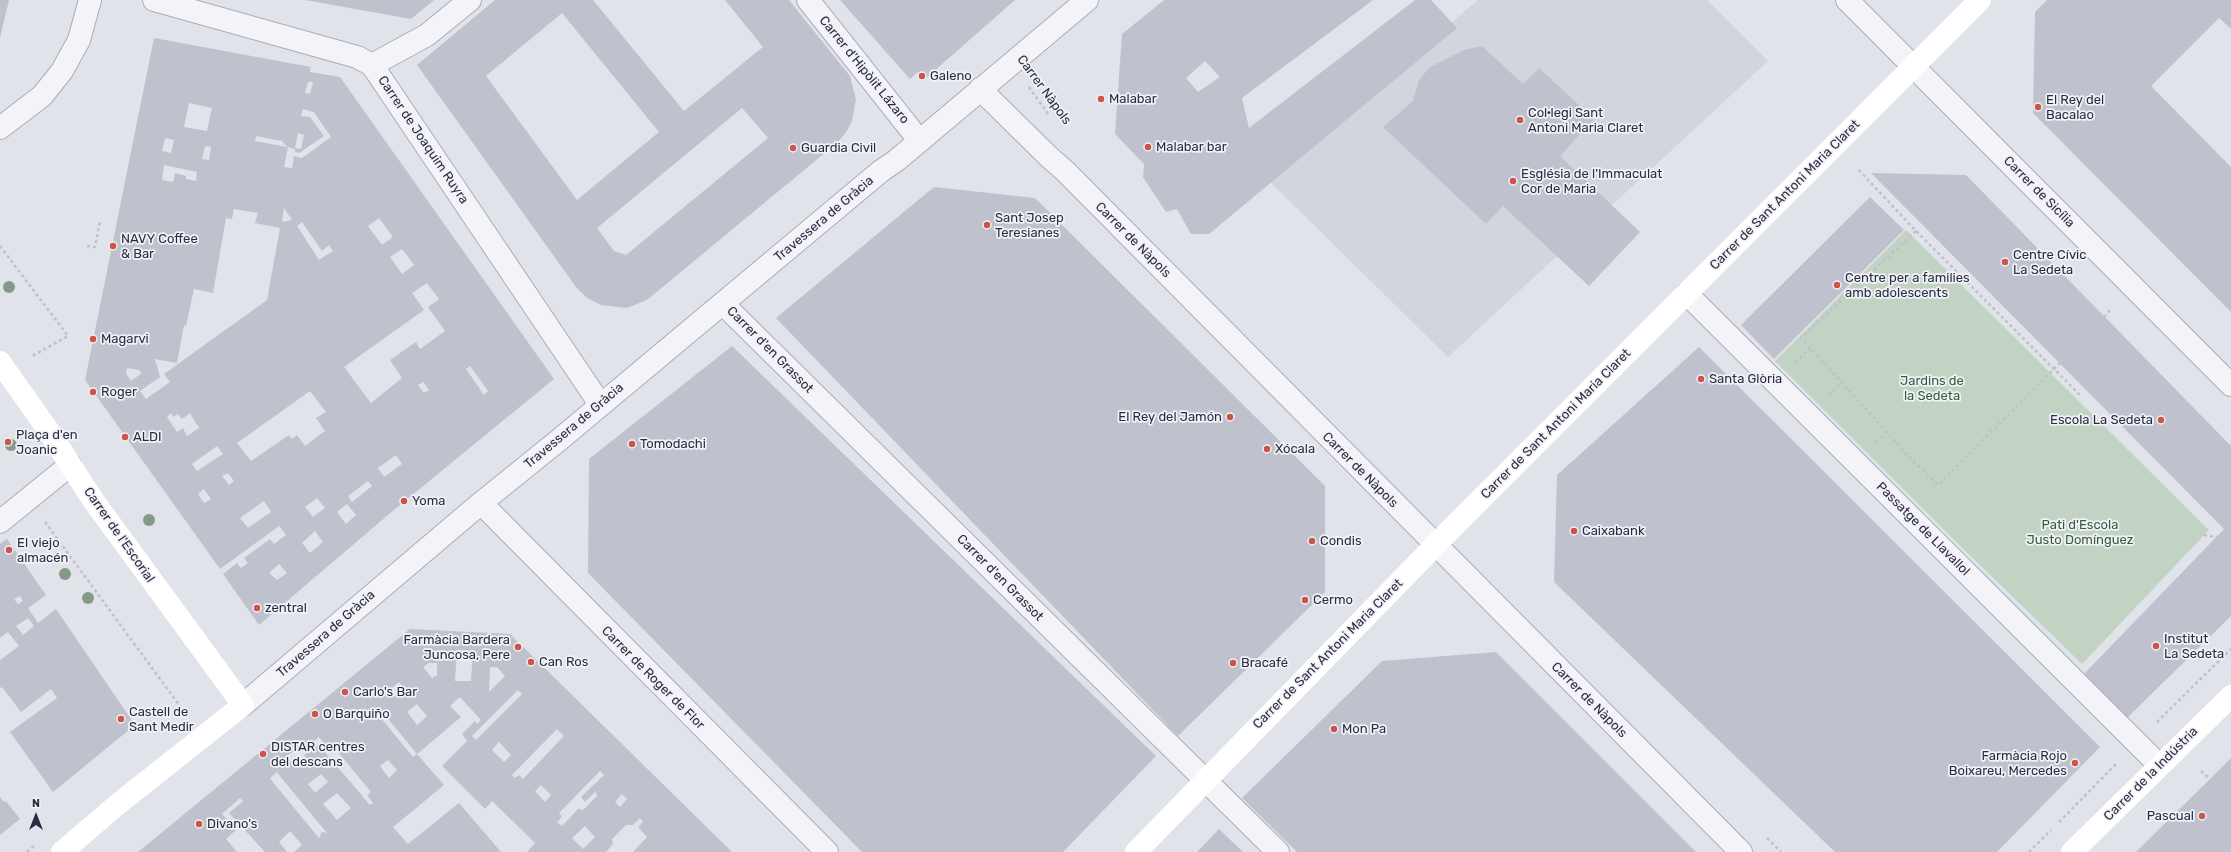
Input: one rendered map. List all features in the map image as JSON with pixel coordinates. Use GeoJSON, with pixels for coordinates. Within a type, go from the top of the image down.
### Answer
{"type":"FeatureCollection","features":[{"type":"Feature","properties":{"kind":"main road","name":"Carrer de Sant Antoni Maria Claret"},"geometry":{"type":"LineString","coordinates":[[1136,852],[1206,782],[1241,742],[1980,0]]}},
{"type":"Feature","properties":{"kind":"main road","name":"Carrer de l'Escorial"},"geometry":{"type":"LineString","coordinates":[[0,362],[93,500],[180,621],[243,705]]}},
{"type":"Feature","properties":{"kind":"main road","name":"Carrer de la Indústria"},"geometry":{"type":"LineString","coordinates":[[2072,852],[2231,696]]}},
{"type":"Feature","properties":{"kind":"main road","name":"Travessera de Gràcia"},"geometry":{"type":"LineString","coordinates":[[62,852],[118,804],[243,705]]}},
{"type":"Feature","properties":{"kind":"street"},"geometry":{"type":"LineString","coordinates":[[0,128],[42,96],[62,70],[79,40],[90,0]]}},
{"type":"Feature","properties":{"kind":"street","name":"Carrer de Joaquim Ruyra"},"geometry":{"type":"LineString","coordinates":[[154,0],[357,57],[372,65],[600,404]]}},
{"type":"Feature","properties":{"kind":"street"},"geometry":{"type":"LineString","coordinates":[[372,65],[427,35],[470,0]]}},
{"type":"Feature","properties":{"kind":"street","name":"Carrer d'Hipòlit Lázaro"},"geometry":{"type":"LineString","coordinates":[[808,0],[919,140]]}},
{"type":"Feature","properties":{"kind":"street","name":"Travessera de Gràcia"},"geometry":{"type":"LineString","coordinates":[[243,705],[481,502],[559,440],[600,404],[1087,0]]}},
{"type":"Feature","properties":{"kind":"street","name":"Carrer de Sicília"},"geometry":{"type":"LineString","coordinates":[[1847,0],[2231,385]]}},
{"type":"Feature","properties":{"kind":"street","name":"Carrer de Nàpols"},"geometry":{"type":"LineString","coordinates":[[980,89],[1065,171],[1741,852]]}},
{"type":"Feature","properties":{"kind":"street","name":"Passatge de Llavallol"},"geometry":{"type":"LineString","coordinates":[[1687,294],[2159,765]]}},
{"type":"Feature","properties":{"kind":"street","name":"Carrer d'en Grassot"},"geometry":{"type":"LineString","coordinates":[[722,304],[1278,852]]}},
{"type":"Feature","properties":{"kind":"street"},"geometry":{"type":"LineString","coordinates":[[0,522],[70,465]]}},
{"type":"Feature","properties":{"kind":"street","name":"Carrer de Roger de Flor"},"geometry":{"type":"LineString","coordinates":[[481,502],[827,852]]}},
{"type":"Feature","properties":{"kind":"path","name":"Carrer Nàpols"},"geometry":{"type":"LineString","coordinates":[[1012,63],[1052,119]]}},
{"type":"Feature","properties":{"kind":"path"},"geometry":{"type":"LineString","coordinates":[[1859,170],[1916,231],[2081,396]]}},
{"type":"Feature","properties":{"kind":"path"},"geometry":{"type":"LineString","coordinates":[[87,246],[95,247],[100,221]]}},
{"type":"Feature","properties":{"kind":"path"},"geometry":{"type":"LineString","coordinates":[[1916,231],[1801,338],[1938,485],[2060,363]]}},
{"type":"Feature","properties":{"kind":"path"},"geometry":{"type":"LineString","coordinates":[[0,246],[68,336],[32,356]]}},
{"type":"Feature","properties":{"kind":"path"},"geometry":{"type":"LineString","coordinates":[[2104,317],[2111,309]]}},
{"type":"Feature","properties":{"kind":"path"},"geometry":{"type":"LineString","coordinates":[[1798,361],[1810,348]]}},
{"type":"Feature","properties":{"kind":"path"},"geometry":{"type":"LineString","coordinates":[[1835,389],[1842,382]]}},
{"type":"Feature","properties":{"kind":"path"},"geometry":{"type":"LineString","coordinates":[[1881,437],[1887,432]]}},
{"type":"Feature","properties":{"kind":"path"},"geometry":{"type":"LineString","coordinates":[[45,522],[188,716]]}},
{"type":"Feature","properties":{"kind":"path"},"geometry":{"type":"LineString","coordinates":[[2204,535],[2217,537]]}},
{"type":"Feature","properties":{"kind":"path"},"geometry":{"type":"LineString","coordinates":[[2201,771],[2210,779]]}},
{"type":"Feature","properties":{"kind":"shaded area","name":"Col·legi Sant Antoni Maria Claret"},"geometry":{"type":"Polygon","coordinates":[[[1478,0],[1707,0],[1768,61],[1448,357],[1267,179],[1478,0]]]}},
{"type":"Feature","properties":{"kind":"green space"},"geometry":{"type":"Polygon","coordinates":[[[1906,230],[2209,530],[2082,664],[1949,535],[1775,361],[1906,230]]]}},
{"type":"Feature","properties":{"kind":"building"},"geometry":{"type":"Polygon","coordinates":[[[0,0],[9,0],[0,38],[0,0]]]}},
{"type":"Feature","properties":{"kind":"building"},"geometry":{"type":"Polygon","coordinates":[[[305,0],[434,0],[411,19],[305,0]]]}},
{"type":"Feature","properties":{"kind":"building","name":"Guardia Civil"},"geometry":{"type":"Polygon","coordinates":[[[495,0],[593,0],[684,111],[763,47],[725,0],[789,0],[850,76],[856,99],[852,121],[847,131],[838,142],[647,300],[627,308],[601,305],[587,298],[576,287],[417,65],[495,0]],[[562,13],[486,76],[577,200],[659,132],[562,13]],[[742,108],[597,228],[614,251],[626,255],[768,138],[742,108]]]}},
{"type":"Feature","properties":{"kind":"building"},"geometry":{"type":"Polygon","coordinates":[[[840,0],[1015,0],[925,79],[918,72],[910,79],[840,0]]]}},
{"type":"Feature","properties":{"kind":"building"},"geometry":{"type":"Polygon","coordinates":[[[1164,0],[1373,0],[1242,98],[1249,128],[1415,0],[1431,0],[1457,28],[1209,234],[1191,234],[1177,209],[1166,212],[1143,177],[1144,164],[1115,134],[1122,34],[1164,0]],[[1205,61],[1186,78],[1198,92],[1220,77],[1205,61]]]}},
{"type":"Feature","properties":{"kind":"building"},"geometry":{"type":"Polygon","coordinates":[[[2047,0],[2231,0],[2231,29],[2219,18],[2151,86],[2231,167],[2231,312],[2033,113],[2035,12],[2047,0]]]}},
{"type":"Feature","properties":{"kind":"building"},"geometry":{"type":"Polygon","coordinates":[[[154,38],[311,67],[310,72],[340,77],[554,379],[395,509],[259,625],[223,574],[237,563],[241,568],[248,563],[244,558],[270,539],[274,544],[286,535],[279,526],[220,569],[85,380],[154,38]],[[308,82],[305,93],[310,94],[313,82],[308,82]],[[189,103],[184,127],[207,131],[212,108],[189,103]],[[303,109],[301,116],[310,117],[324,136],[299,153],[295,152],[295,149],[288,147],[284,167],[292,168],[294,156],[302,158],[331,137],[314,112],[303,109]],[[298,133],[295,148],[301,149],[304,135],[298,133]],[[256,136],[255,141],[287,147],[282,141],[256,136]],[[165,138],[162,151],[171,153],[174,140],[165,138]],[[205,146],[202,159],[209,160],[211,147],[205,146]],[[164,165],[162,180],[173,182],[175,173],[186,176],[186,179],[196,181],[197,172],[164,165]],[[284,208],[282,222],[292,220],[284,208]],[[234,209],[232,219],[226,218],[213,293],[194,289],[186,326],[184,325],[177,363],[155,359],[160,377],[140,391],[146,399],[170,382],[164,374],[267,300],[280,228],[255,223],[258,213],[234,209]],[[379,218],[368,226],[382,245],[393,237],[379,218]],[[302,222],[297,226],[319,260],[333,251],[329,245],[322,251],[302,222]],[[402,249],[390,257],[402,274],[414,265],[402,249]],[[427,283],[412,293],[424,310],[344,367],[371,403],[402,378],[390,360],[416,342],[420,349],[445,331],[428,307],[439,299],[427,283]],[[470,366],[466,369],[484,395],[488,391],[470,366]],[[127,368],[126,373],[131,381],[142,373],[139,370],[127,368]],[[423,382],[418,385],[424,393],[429,390],[423,382]],[[310,391],[237,443],[251,461],[289,435],[292,439],[297,435],[305,446],[325,431],[316,418],[326,412],[310,391]],[[171,413],[167,417],[177,432],[183,428],[187,436],[199,428],[190,413],[182,419],[178,414],[173,417],[171,413]],[[217,446],[192,464],[197,471],[223,454],[217,446]],[[396,455],[378,468],[384,477],[402,464],[396,455]],[[228,473],[222,476],[229,485],[234,481],[228,473]],[[368,481],[348,496],[352,502],[372,486],[368,481]],[[204,489],[198,494],[204,503],[211,499],[204,489]],[[317,498],[305,507],[313,517],[325,508],[317,498]],[[264,501],[240,518],[248,528],[271,512],[264,501]],[[347,504],[337,512],[346,524],[356,515],[347,504]],[[315,531],[302,543],[310,553],[323,542],[315,531]],[[279,564],[269,573],[277,580],[287,573],[279,564]]]}},
{"type":"Feature","properties":{"kind":"building","name":"Església de l'Immaculat Cor de Maria"},"geometry":{"type":"Polygon","coordinates":[[[1482,46],[1523,84],[1539,68],[1594,119],[1560,156],[1640,232],[1589,286],[1503,206],[1486,224],[1383,127],[1413,101],[1419,80],[1430,67],[1464,50],[1482,46]]]}},
{"type":"Feature","properties":{"kind":"building"},"geometry":{"type":"Polygon","coordinates":[[[1871,173],[1966,175],[2231,446],[2231,616],[2125,720],[2082,676],[2224,529],[1871,173]]]}},
{"type":"Feature","properties":{"kind":"building"},"geometry":{"type":"Polygon","coordinates":[[[934,187],[1035,198],[1325,486],[1325,592],[1178,736],[776,318],[934,187]]]}},
{"type":"Feature","properties":{"kind":"building"},"geometry":{"type":"Polygon","coordinates":[[[1870,197],[1904,230],[1774,359],[1741,325],[1870,197]]]}},
{"type":"Feature","properties":{"kind":"building"},"geometry":{"type":"Polygon","coordinates":[[[732,346],[1156,756],[1063,852],[862,852],[588,573],[589,459],[732,346]]]}},
{"type":"Feature","properties":{"kind":"building"},"geometry":{"type":"Polygon","coordinates":[[[1699,347],[2100,747],[1997,852],[1835,852],[1554,582],[1557,475],[1699,347]]]}},
{"type":"Feature","properties":{"kind":"building"},"geometry":{"type":"Polygon","coordinates":[[[7,539],[46,595],[28,608],[38,623],[56,609],[135,725],[53,792],[10,732],[57,698],[51,689],[21,712],[2,687],[0,688],[0,660],[19,646],[8,632],[0,638],[0,544],[7,539]],[[20,596],[14,599],[18,604],[23,601],[20,596]],[[28,618],[16,626],[23,635],[34,626],[28,618]]]}},
{"type":"Feature","properties":{"kind":"building"},"geometry":{"type":"Polygon","coordinates":[[[410,629],[510,634],[732,852],[633,852],[647,837],[638,827],[643,822],[640,818],[633,825],[626,825],[612,839],[613,844],[606,852],[527,852],[535,843],[492,801],[485,809],[442,766],[467,741],[462,734],[475,721],[477,724],[481,720],[460,697],[450,706],[461,717],[417,754],[444,785],[393,827],[408,844],[459,803],[501,852],[294,852],[302,845],[290,831],[279,842],[287,852],[265,852],[229,813],[243,801],[240,798],[222,814],[237,829],[226,839],[237,852],[138,852],[410,629]],[[457,650],[455,681],[471,681],[473,651],[457,650]],[[429,663],[423,667],[432,678],[437,675],[437,663],[429,663]],[[490,667],[489,692],[505,676],[497,667],[490,667]],[[399,682],[388,691],[394,697],[404,689],[399,682]],[[518,690],[472,736],[476,740],[522,694],[518,690]],[[417,704],[407,712],[417,725],[427,716],[417,704]],[[380,709],[376,712],[413,757],[417,754],[380,709]],[[557,729],[512,775],[515,778],[519,775],[523,779],[564,736],[557,729]],[[319,737],[301,752],[298,748],[287,756],[296,768],[307,759],[304,755],[318,744],[370,805],[373,803],[367,795],[371,792],[333,746],[329,750],[319,737]],[[499,742],[492,750],[504,762],[511,755],[499,742]],[[388,760],[380,766],[389,778],[397,770],[388,760]],[[600,771],[559,813],[562,817],[557,822],[562,826],[578,809],[583,810],[597,796],[596,791],[585,802],[581,797],[604,775],[600,771]],[[277,772],[270,778],[319,838],[322,832],[327,833],[277,772]],[[321,774],[308,784],[315,793],[328,782],[321,774]],[[541,785],[535,791],[545,802],[551,795],[541,785]],[[337,793],[323,804],[337,820],[351,808],[337,793]],[[622,794],[615,802],[620,807],[627,799],[622,794]],[[585,826],[572,838],[583,849],[595,837],[585,826]]]}},
{"type":"Feature","properties":{"kind":"building"},"geometry":{"type":"Polygon","coordinates":[[[1496,652],[1696,852],[1297,852],[1242,798],[1382,661],[1496,652]]]}},
{"type":"Feature","properties":{"kind":"building","name":"Pascual"},"geometry":{"type":"Polygon","coordinates":[[[2231,758],[2231,852],[2136,852],[2210,779],[2231,758]]]}},
{"type":"Feature","properties":{"kind":"building"},"geometry":{"type":"Polygon","coordinates":[[[0,797],[4,802],[6,801],[20,819],[0,835],[0,797]]]}},
{"type":"Feature","properties":{"kind":"building"},"geometry":{"type":"Polygon","coordinates":[[[1219,829],[1243,852],[1197,852],[1219,829]]]}},
{"type":"Feature","properties":{"kind":"place","name":"Galeno"},"geometry":{"type":"Point","coordinates":[922,76]}},
{"type":"Feature","properties":{"kind":"place","name":"Malabar"},"geometry":{"type":"Point","coordinates":[1101,99]}},
{"type":"Feature","properties":{"kind":"place","name":"El Rey del Bacalao"},"geometry":{"type":"Point","coordinates":[2038,107]}},
{"type":"Feature","properties":{"kind":"place","name":"Col·legi Sant Antoni Maria Claret"},"geometry":{"type":"Point","coordinates":[1520,120]}},
{"type":"Feature","properties":{"kind":"place","name":"Malabar bar"},"geometry":{"type":"Point","coordinates":[1148,147]}},
{"type":"Feature","properties":{"kind":"place","name":"Guardia Civil"},"geometry":{"type":"Point","coordinates":[793,148]}},
{"type":"Feature","properties":{"kind":"place","name":"Església de l'Immaculat Cor de Maria"},"geometry":{"type":"Point","coordinates":[1513,181]}},
{"type":"Feature","properties":{"kind":"place","name":"Sant Josep Teresianes"},"geometry":{"type":"Point","coordinates":[987,225]}},
{"type":"Feature","properties":{"kind":"place","name":"NAVY Coffee & Bar"},"geometry":{"type":"Point","coordinates":[113,246]}},
{"type":"Feature","properties":{"kind":"place","name":"Centre Cívic La Sedeta"},"geometry":{"type":"Point","coordinates":[2005,262]}},
{"type":"Feature","properties":{"kind":"place","name":"Centre per a families amb adolescents"},"geometry":{"type":"Point","coordinates":[1837,285]}},
{"type":"Feature","properties":{"kind":"place","name":"Magarvi"},"geometry":{"type":"Point","coordinates":[93,339]}},
{"type":"Feature","properties":{"kind":"place","name":"Santa Glòria"},"geometry":{"type":"Point","coordinates":[1701,379]}},
{"type":"Feature","properties":{"kind":"place","name":"Roger"},"geometry":{"type":"Point","coordinates":[93,392]}},
{"type":"Feature","properties":{"kind":"place","name":"El Rey del Jamón"},"geometry":{"type":"Point","coordinates":[1230,417]}},
{"type":"Feature","properties":{"kind":"place","name":"Escola La Sedeta"},"geometry":{"type":"Point","coordinates":[2161,420]}},
{"type":"Feature","properties":{"kind":"place","name":"ALDI"},"geometry":{"type":"Point","coordinates":[125,437]}},
{"type":"Feature","properties":{"kind":"place","name":"Plaça d'en Joanic"},"geometry":{"type":"Point","coordinates":[8,442]}},
{"type":"Feature","properties":{"kind":"place","name":"Tomodachi"},"geometry":{"type":"Point","coordinates":[632,444]}},
{"type":"Feature","properties":{"kind":"place","name":"Xócala"},"geometry":{"type":"Point","coordinates":[1267,449]}},
{"type":"Feature","properties":{"kind":"place","name":"Yoma"},"geometry":{"type":"Point","coordinates":[404,501]}},
{"type":"Feature","properties":{"kind":"place","name":"Caixabank"},"geometry":{"type":"Point","coordinates":[1574,531]}},
{"type":"Feature","properties":{"kind":"place","name":"Condis"},"geometry":{"type":"Point","coordinates":[1312,541]}},
{"type":"Feature","properties":{"kind":"place","name":"El viejo almacén"},"geometry":{"type":"Point","coordinates":[9,550]}},
{"type":"Feature","properties":{"kind":"place","name":"Cermo"},"geometry":{"type":"Point","coordinates":[1305,600]}},
{"type":"Feature","properties":{"kind":"place","name":"zentral"},"geometry":{"type":"Point","coordinates":[257,608]}},
{"type":"Feature","properties":{"kind":"place","name":"Institut La Sedeta"},"geometry":{"type":"Point","coordinates":[2156,646]}},
{"type":"Feature","properties":{"kind":"place","name":"Farmàcia Bardera Juncosa, Pere"},"geometry":{"type":"Point","coordinates":[518,647]}},
{"type":"Feature","properties":{"kind":"place","name":"Can Ros"},"geometry":{"type":"Point","coordinates":[531,662]}},
{"type":"Feature","properties":{"kind":"place","name":"Bracafé"},"geometry":{"type":"Point","coordinates":[1233,663]}},
{"type":"Feature","properties":{"kind":"place","name":"Carlo's Bar"},"geometry":{"type":"Point","coordinates":[345,692]}},
{"type":"Feature","properties":{"kind":"place","name":"O Barquiño"},"geometry":{"type":"Point","coordinates":[315,714]}},
{"type":"Feature","properties":{"kind":"place","name":"Castell de Sant Medir"},"geometry":{"type":"Point","coordinates":[121,719]}},
{"type":"Feature","properties":{"kind":"place","name":"Mon Pa"},"geometry":{"type":"Point","coordinates":[1334,729]}},
{"type":"Feature","properties":{"kind":"place","name":"DISTAR centres del descans"},"geometry":{"type":"Point","coordinates":[263,754]}},
{"type":"Feature","properties":{"kind":"place","name":"Farmàcia Rojo Boixareu, Mercedes"},"geometry":{"type":"Point","coordinates":[2075,763]}},
{"type":"Feature","properties":{"kind":"place","name":"Pascual"},"geometry":{"type":"Point","coordinates":[2202,816]}},
{"type":"Feature","properties":{"kind":"place","name":"Divano's"},"geometry":{"type":"Point","coordinates":[199,824]}},
{"type":"Feature","properties":{"kind":"park label","name":"Jardins de la Sedeta"},"geometry":{"type":"Point","coordinates":[1932,388]}},
{"type":"Feature","properties":{"kind":"park label","name":"Pati d'Escola Justo Domínguez"},"geometry":{"type":"Point","coordinates":[2080,532]}}]}
